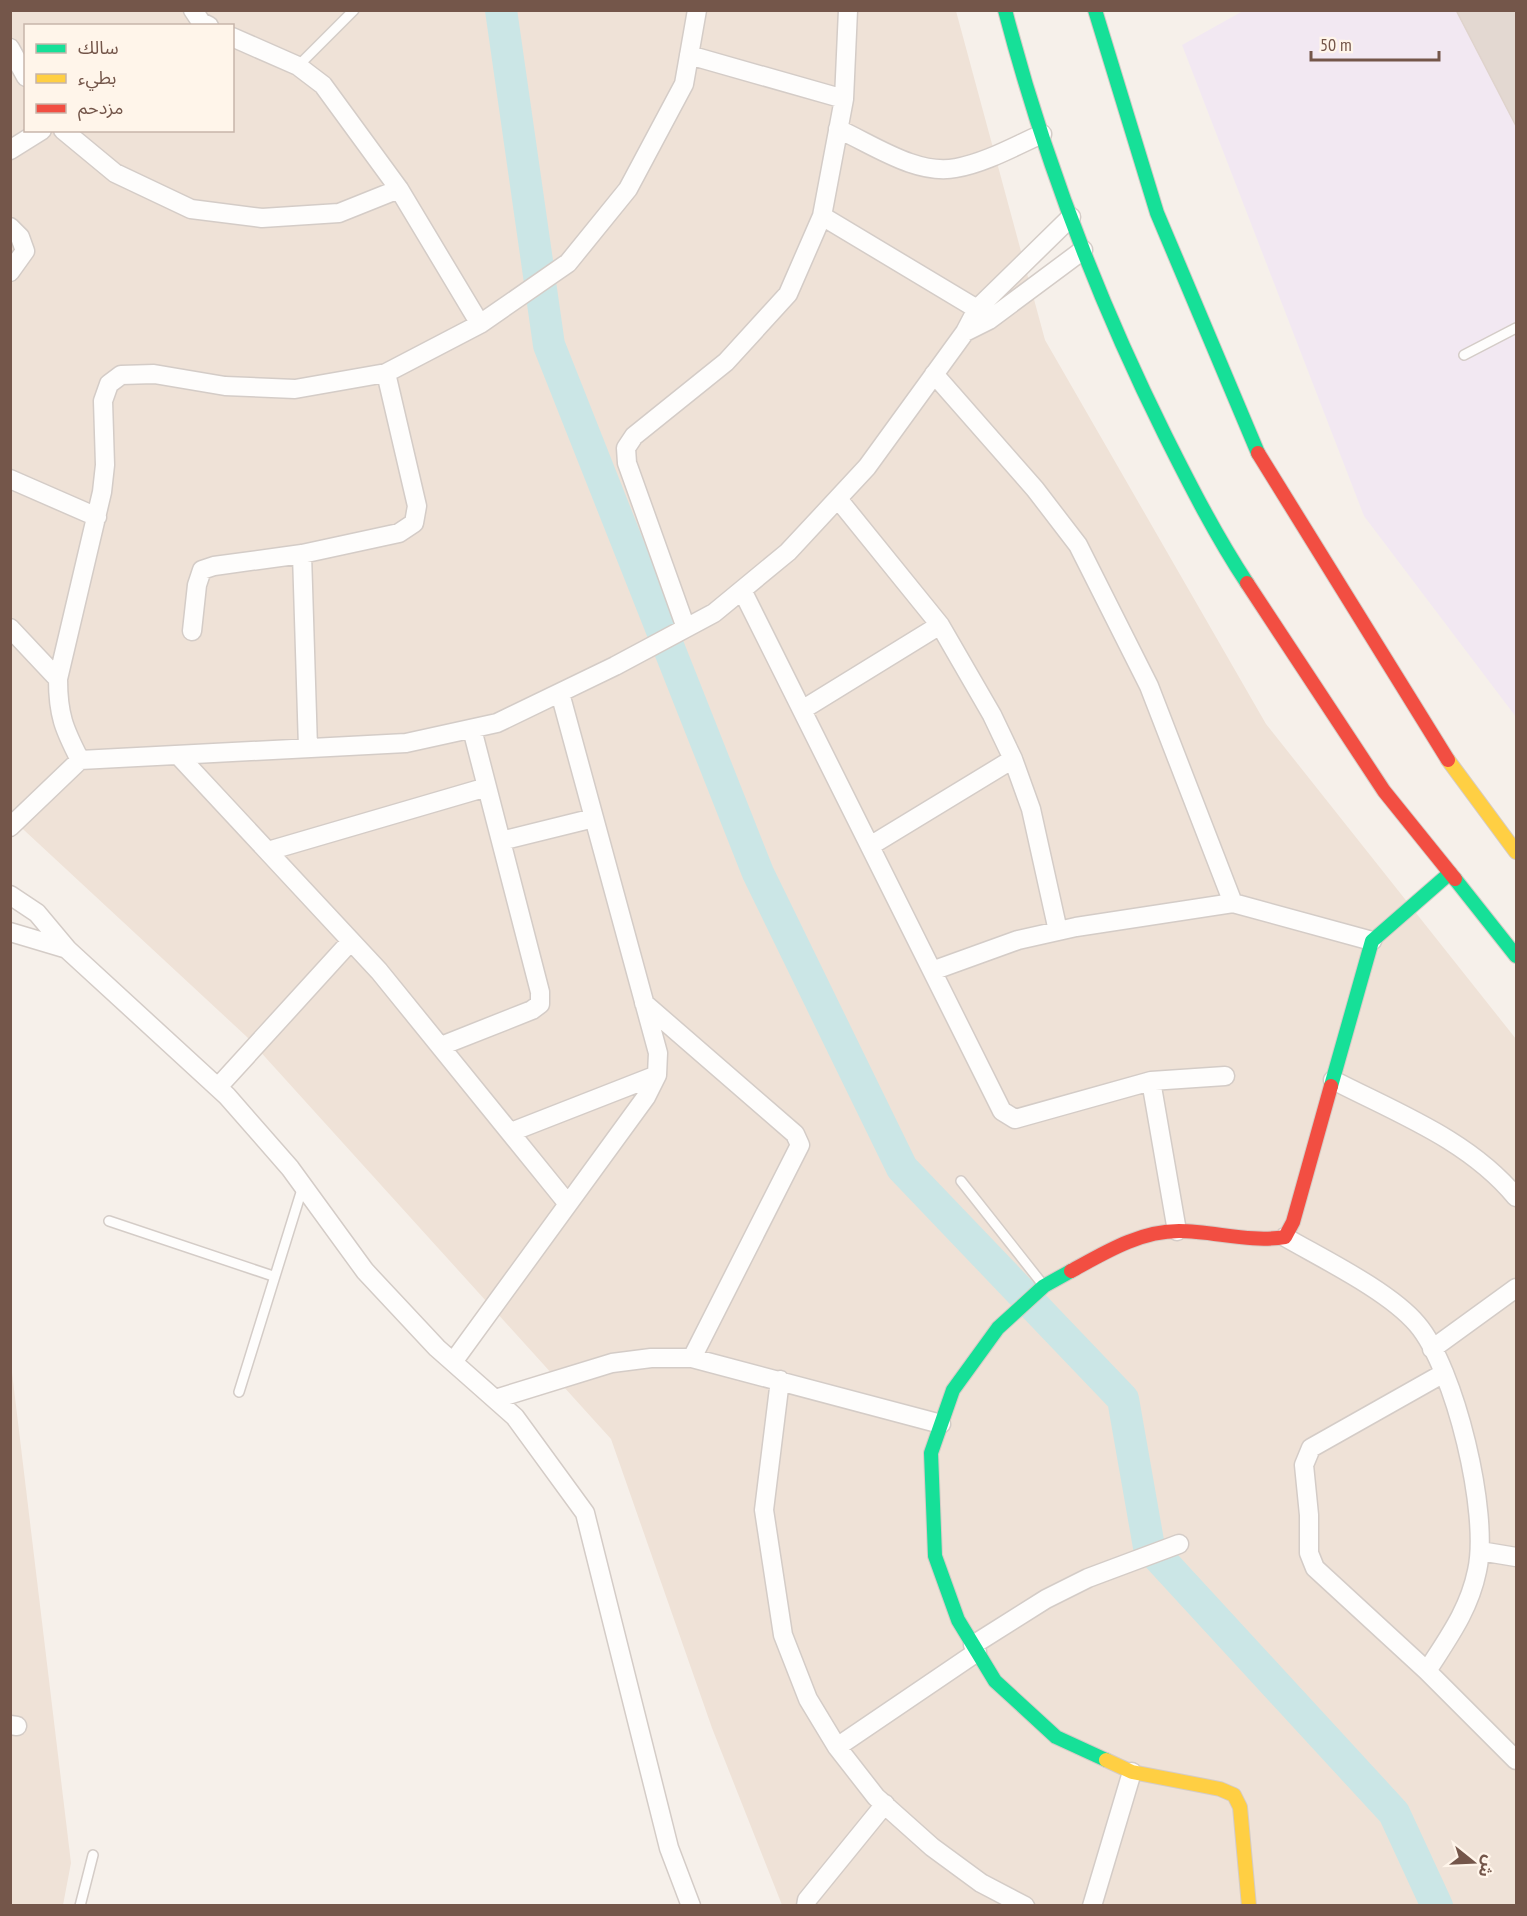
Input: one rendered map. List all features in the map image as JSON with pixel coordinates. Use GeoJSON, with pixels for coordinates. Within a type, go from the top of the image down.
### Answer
{"type":"FeatureCollection","features":[{"type":"Feature","properties":{"kind":"street"},"geometry":{"type":"LineString","coordinates":[[193,10],[205,24]]}},
{"type":"Feature","properties":{"kind":"street"},"geometry":{"type":"LineString","coordinates":[[80,760],[67,735],[58,709],[57,679],[97,517],[105,465],[103,401],[109,384],[122,375],[154,374],[225,386],[295,389],[386,373],[480,324],[568,263],[628,189],[684,84],[697,10]]}},
{"type":"Feature","properties":{"kind":"street"},"geometry":{"type":"LineString","coordinates":[[686,628],[627,463],[626,448],[633,436],[726,362],[788,294],[822,216],[844,99],[848,10]]}},
{"type":"Feature","properties":{"kind":"street"},"geometry":{"type":"LineString","coordinates":[[1005,10],[1022,76],[1083,250],[1134,373],[1190,485],[1235,565],[1384,791],[1516,956]]}},
{"type":"Feature","properties":{"kind":"street"},"geometry":{"type":"LineString","coordinates":[[1095,10],[1157,213],[1261,460],[1441,750],[1516,852]]}},
{"type":"Feature","properties":{"kind":"street"},"geometry":{"type":"LineString","coordinates":[[234,38],[298,66],[323,85],[399,189],[480,324]]}},
{"type":"Feature","properties":{"kind":"street"},"geometry":{"type":"LineString","coordinates":[[10,48],[24,73]]}},
{"type":"Feature","properties":{"kind":"street"},"geometry":{"type":"LineString","coordinates":[[689,55],[844,99]]}},
{"type":"Feature","properties":{"kind":"street"},"geometry":{"type":"LineString","coordinates":[[838,129],[931,169],[955,169],[1042,134]]}},
{"type":"Feature","properties":{"kind":"street"},"geometry":{"type":"LineString","coordinates":[[10,150],[39,132]]}},
{"type":"Feature","properties":{"kind":"street"},"geometry":{"type":"LineString","coordinates":[[65,132],[115,172],[191,209],[262,218],[339,213],[399,189]]}},
{"type":"Feature","properties":{"kind":"street"},"geometry":{"type":"LineString","coordinates":[[822,216],[977,309]]}},
{"type":"Feature","properties":{"kind":"street"},"geometry":{"type":"LineString","coordinates":[[10,827],[80,760],[406,743],[472,729],[497,723],[560,693],[714,613],[788,552],[838,499],[867,466],[965,332],[977,309],[1071,217]]}},
{"type":"Feature","properties":{"kind":"street"},"geometry":{"type":"LineString","coordinates":[[10,227],[20,237],[25,251],[10,272]]}},
{"type":"Feature","properties":{"kind":"street"},"geometry":{"type":"LineString","coordinates":[[965,332],[989,320],[1083,250]]}},
{"type":"Feature","properties":{"kind":"street"},"geometry":{"type":"LineString","coordinates":[[192,631],[197,585],[202,570],[214,566],[302,554],[399,532],[414,523],[417,506],[386,373]]}},
{"type":"Feature","properties":{"kind":"street"},"geometry":{"type":"LineString","coordinates":[[934,374],[1035,489],[1078,545],[1149,686],[1233,903]]}},
{"type":"Feature","properties":{"kind":"street"},"geometry":{"type":"LineString","coordinates":[[10,479],[97,517]]}},
{"type":"Feature","properties":{"kind":"street"},"geometry":{"type":"LineString","coordinates":[[838,499],[940,625],[964,663],[1013,759],[1031,809],[1058,931]]}},
{"type":"Feature","properties":{"kind":"street"},"geometry":{"type":"LineString","coordinates":[[302,554],[308,748]]}},
{"type":"Feature","properties":{"kind":"street"},"geometry":{"type":"LineString","coordinates":[[742,590],[1002,1111],[1015,1119],[1151,1081],[1225,1076]]}},
{"type":"Feature","properties":{"kind":"street"},"geometry":{"type":"LineString","coordinates":[[802,710],[940,625]]}},
{"type":"Feature","properties":{"kind":"street"},"geometry":{"type":"LineString","coordinates":[[10,628],[57,679]]}},
{"type":"Feature","properties":{"kind":"street"},"geometry":{"type":"LineString","coordinates":[[453,1362],[646,1097],[657,1075],[658,1053],[560,693]]}},
{"type":"Feature","properties":{"kind":"street"},"geometry":{"type":"LineString","coordinates":[[441,1046],[532,1010],[540,1004],[540,992],[472,729]]}},
{"type":"Feature","properties":{"kind":"street"},"geometry":{"type":"LineString","coordinates":[[178,754],[351,941],[441,1046],[568,1204]]}},
{"type":"Feature","properties":{"kind":"street"},"geometry":{"type":"LineString","coordinates":[[870,846],[1013,759]]}},
{"type":"Feature","properties":{"kind":"street"},"geometry":{"type":"LineString","coordinates":[[268,851],[487,787]]}},
{"type":"Feature","properties":{"kind":"street"},"geometry":{"type":"LineString","coordinates":[[501,841],[594,819]]}},
{"type":"Feature","properties":{"kind":"street"},"geometry":{"type":"LineString","coordinates":[[1285,1237],[1293,1222],[1372,940],[1450,873]]}},
{"type":"Feature","properties":{"kind":"street"},"geometry":{"type":"LineString","coordinates":[[10,895],[37,914],[68,950],[218,1087],[303,1186],[365,1271],[453,1362],[515,1417],[585,1513],[669,1848],[691,1905]]}},
{"type":"Feature","properties":{"kind":"street"},"geometry":{"type":"LineString","coordinates":[[932,971],[1018,940],[1058,931],[1233,903],[1372,940]]}},
{"type":"Feature","properties":{"kind":"street"},"geometry":{"type":"LineString","coordinates":[[10,932],[68,950]]}},
{"type":"Feature","properties":{"kind":"street"},"geometry":{"type":"LineString","coordinates":[[218,1087],[351,941]]}},
{"type":"Feature","properties":{"kind":"street"},"geometry":{"type":"LineString","coordinates":[[644,1004],[795,1134],[801,1145],[692,1358]]}},
{"type":"Feature","properties":{"kind":"street"},"geometry":{"type":"LineString","coordinates":[[511,1132],[657,1075]]}},
{"type":"Feature","properties":{"kind":"street"},"geometry":{"type":"LineString","coordinates":[[1333,1080],[1451,1140],[1486,1166],[1516,1197]]}},
{"type":"Feature","properties":{"kind":"street"},"geometry":{"type":"LineString","coordinates":[[1151,1081],[1177,1231]]}},
{"type":"Feature","properties":{"kind":"street"},"geometry":{"type":"LineString","coordinates":[[1249,1905],[1240,1807],[1234,1795],[1220,1789],[1132,1772],[1056,1737],[995,1681],[958,1620],[935,1556],[931,1453],[953,1390],[998,1328],[1044,1286],[1121,1243],[1177,1231],[1268,1240],[1285,1237],[1377,1291],[1417,1324],[1432,1349],[1444,1373],[1475,1477],[1480,1551],[1478,1570],[1466,1610],[1427,1671]]}},
{"type":"Feature","properties":{"kind":"street"},"geometry":{"type":"LineString","coordinates":[[1432,1349],[1516,1288]]}},
{"type":"Feature","properties":{"kind":"street"},"geometry":{"type":"LineString","coordinates":[[495,1400],[612,1363],[651,1358],[692,1358],[941,1424]]}},
{"type":"Feature","properties":{"kind":"street"},"geometry":{"type":"LineString","coordinates":[[1444,1373],[1311,1448],[1304,1465],[1312,1562],[1427,1671],[1516,1760]]}},
{"type":"Feature","properties":{"kind":"street"},"geometry":{"type":"LineString","coordinates":[[780,1380],[764,1510],[772,1576],[783,1635],[808,1699],[837,1747],[885,1804],[932,1847],[981,1883],[1025,1905]]}},
{"type":"Feature","properties":{"kind":"street"},"geometry":{"type":"LineString","coordinates":[[837,1747],[1046,1599],[1088,1578],[1179,1544]]}},
{"type":"Feature","properties":{"kind":"street"},"geometry":{"type":"LineString","coordinates":[[1480,1551],[1516,1557]]}},
{"type":"Feature","properties":{"kind":"street"},"geometry":{"type":"LineString","coordinates":[[1092,1905],[1132,1772]]}},
{"type":"Feature","properties":{"kind":"street"},"geometry":{"type":"LineString","coordinates":[[806,1905],[807,1900],[885,1804]]}},
{"type":"Feature","properties":{"kind":"lane"},"geometry":{"type":"LineString","coordinates":[[298,66],[354,10]]}},
{"type":"Feature","properties":{"kind":"lane"},"geometry":{"type":"LineString","coordinates":[[1464,355],[1516,328]]}},
{"type":"Feature","properties":{"kind":"lane"},"geometry":{"type":"LineString","coordinates":[[961,1181],[1044,1286]]}},
{"type":"Feature","properties":{"kind":"lane"},"geometry":{"type":"LineString","coordinates":[[239,1392],[273,1276],[303,1186]]}},
{"type":"Feature","properties":{"kind":"lane"},"geometry":{"type":"LineString","coordinates":[[108,1221],[273,1276]]}},
{"type":"Feature","properties":{"kind":"lane"},"geometry":{"type":"LineString","coordinates":[[80,1905],[93,1855]]}},
{"type":"Feature","properties":{"kind":"shaded area"},"geometry":{"type":"Polygon","coordinates":[[[10,11],[956,11],[1045,340],[1266,724],[1516,1039],[1516,1905],[782,1905],[712,1728],[611,1439],[247,1037],[11,818],[10,11]]]}},
{"type":"Feature","properties":{"kind":"shaded area"},"geometry":{"type":"Polygon","coordinates":[[[1243,11],[1516,11],[1516,717],[1364,516],[1182,45],[1243,11]]]}},
{"type":"Feature","properties":{"kind":"shaded area"},"geometry":{"type":"Polygon","coordinates":[[[10,1356],[71,1863],[63,1905],[11,1905],[10,1356]]]}},
{"type":"Feature","properties":{"kind":"building"},"geometry":{"type":"Polygon","coordinates":[[[1456,10],[1516,10],[1516,126],[1456,10]]]}},
{"type":"Feature","properties":{"kind":"waterway"},"geometry":{"type":"LineString","coordinates":[[501,10],[549,345],[758,873],[902,1168],[1123,1399],[1149,1547],[1394,1813],[1437,1906]]}},
{"type":"Feature","properties":{"kind":"traffic: fast"},"geometry":{"type":"LineString","coordinates":[[1005,10],[1037,119],[1095,280],[1140,384],[1184,473],[1247,583]]}},
{"type":"Feature","properties":{"kind":"traffic: fast"},"geometry":{"type":"LineString","coordinates":[[1095,10],[1157,213],[1258,453]]}},
{"type":"Feature","properties":{"kind":"traffic: fast"},"geometry":{"type":"LineString","coordinates":[[1331,1086],[1372,941],[1450,873]]}},
{"type":"Feature","properties":{"kind":"traffic: fast"},"geometry":{"type":"LineString","coordinates":[[1455,879],[1516,956]]}},
{"type":"Feature","properties":{"kind":"traffic: fast"},"geometry":{"type":"LineString","coordinates":[[1071,1271],[1044,1286],[998,1328],[953,1390],[931,1453],[935,1556],[958,1620],[995,1681],[1056,1737],[1106,1760]]}},
{"type":"Feature","properties":{"kind":"traffic: slow"},"geometry":{"type":"LineString","coordinates":[[1448,760],[1516,852]]}},
{"type":"Feature","properties":{"kind":"traffic: slow"},"geometry":{"type":"LineString","coordinates":[[1106,1760],[1132,1772],[1220,1789],[1234,1795],[1240,1807],[1249,1906]]}},
{"type":"Feature","properties":{"kind":"traffic: jam"},"geometry":{"type":"LineString","coordinates":[[1258,453],[1448,760]]}},
{"type":"Feature","properties":{"kind":"traffic: jam"},"geometry":{"type":"LineString","coordinates":[[1247,583],[1384,791],[1455,879]]}},
{"type":"Feature","properties":{"kind":"traffic: jam"},"geometry":{"type":"LineString","coordinates":[[1071,1271],[1122,1244],[1164,1232],[1179,1231],[1259,1239],[1285,1237],[1293,1222],[1331,1086]]}}]}
